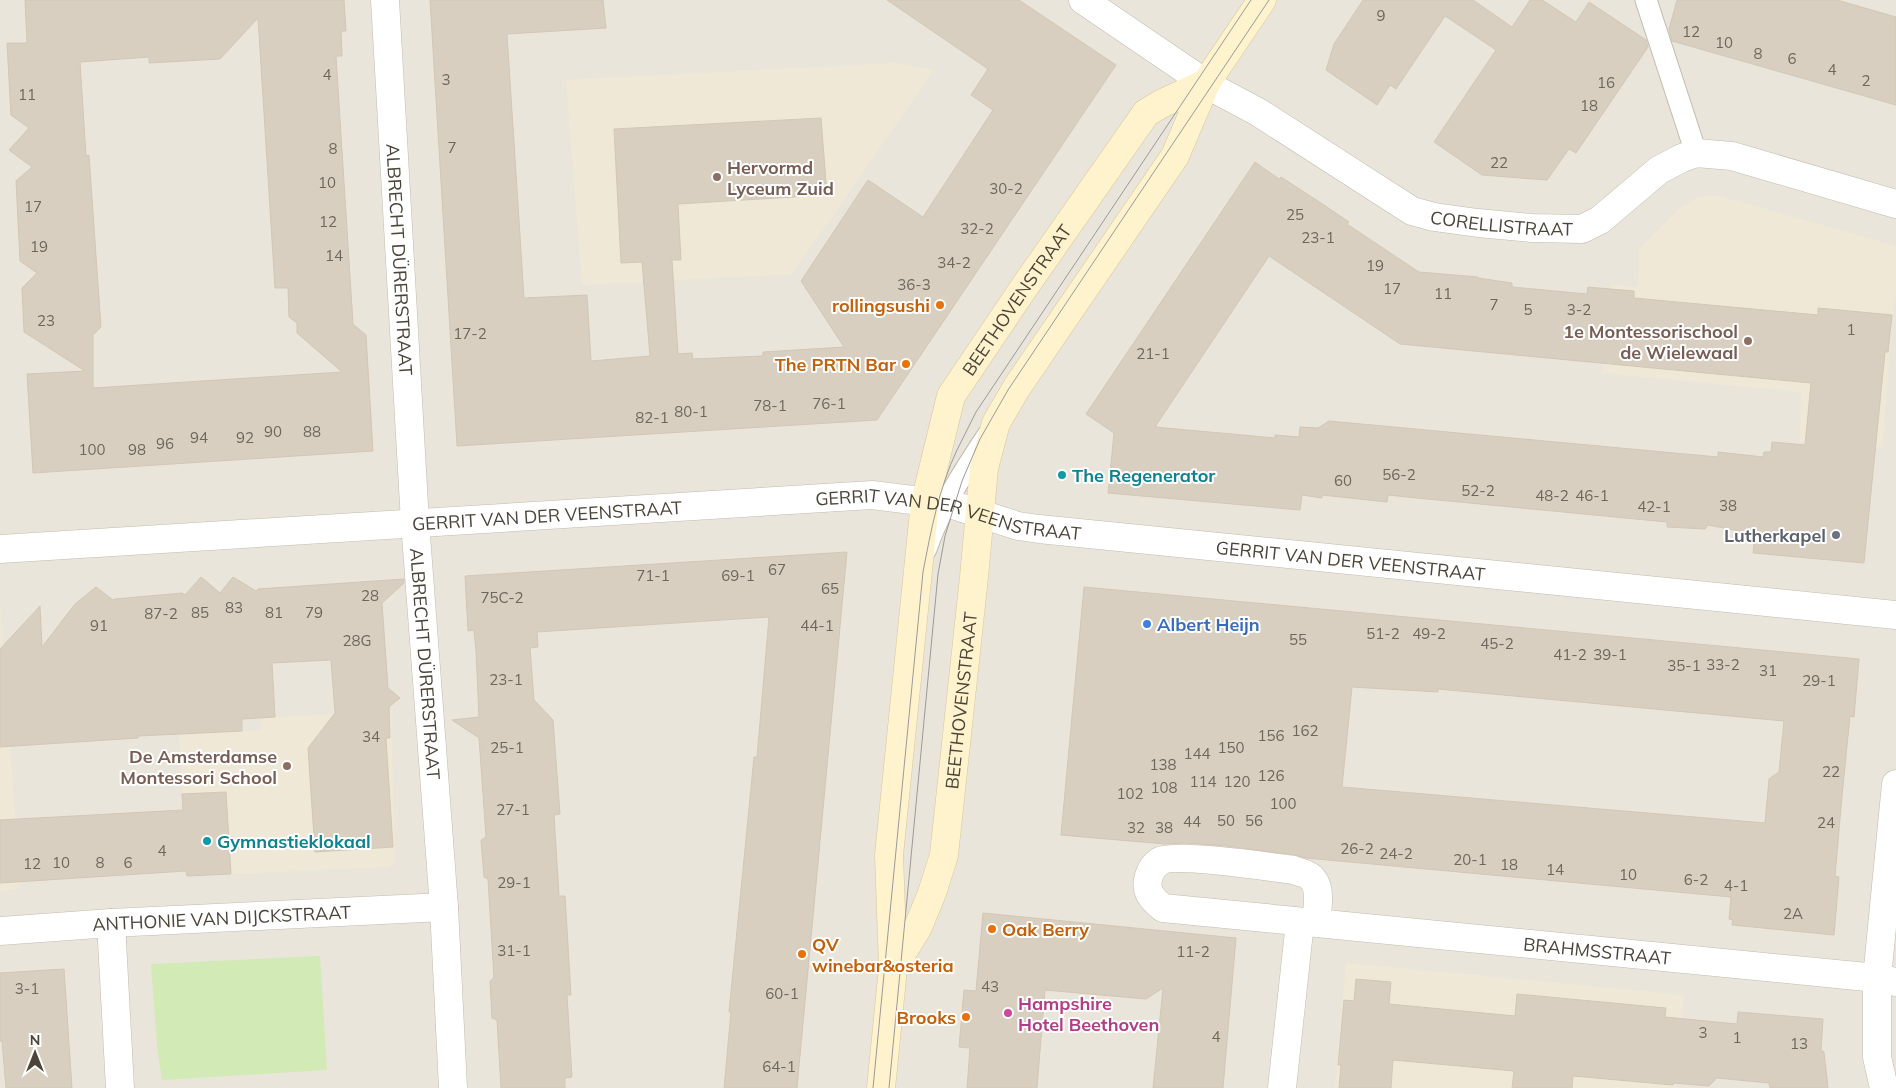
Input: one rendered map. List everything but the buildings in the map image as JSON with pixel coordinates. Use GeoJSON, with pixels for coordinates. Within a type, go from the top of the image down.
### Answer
{"type":"FeatureCollection","features":[{"type":"Feature","properties":{"kind":"street","name":"ALBRECHT DÜRERSTRAAT"},"geometry":{"type":"LineString","coordinates":[[384,0],[415,522],[444,907],[453,1088]]}},
{"type":"Feature","properties":{"kind":"street","name":"CORELLISTRAAT"},"geometry":{"type":"LineString","coordinates":[[1083,0],[1206,83],[1258,112],[1412,211],[1442,218],[1532,228],[1582,229],[1600,220],[1658,170],[1696,153],[1732,156],[1896,204]]}},
{"type":"Feature","properties":{"kind":"street","name":"BEETHOVENSTRAAT"},"geometry":{"type":"LineString","coordinates":[[893,968],[918,927],[944,856],[984,468],[996,423],[1037,358],[1175,156],[1206,83],[1262,0]]}},
{"type":"Feature","properties":{"kind":"street","name":"BEETHOVENSTRAAT"},"geometry":{"type":"LineString","coordinates":[[881,1088],[893,968],[889,855],[918,571],[935,503],[951,396],[1146,113],[1206,83]]}},
{"type":"Feature","properties":{"kind":"street","name":"GERRIT VAN DER VEENSTRAAT"},"geometry":{"type":"LineString","coordinates":[[0,549],[872,495],[953,505],[1018,526],[1101,536],[1896,615]]}},
{"type":"Feature","properties":{"kind":"street"},"geometry":{"type":"LineString","coordinates":[[1884,1088],[1877,1057],[1887,980],[1896,784]]}},
{"type":"Feature","properties":{"kind":"street","name":"BRAHMSSTRAAT"},"geometry":{"type":"LineString","coordinates":[[1308,923],[1318,894],[1316,884],[1310,876],[1293,870],[1183,858],[1161,860],[1151,869],[1148,879],[1148,891],[1151,898],[1163,908],[1308,923],[1887,980]]}},
{"type":"Feature","properties":{"kind":"street","name":"ANTHONIE VAN DIJCKSTRAAT"},"geometry":{"type":"LineString","coordinates":[[0,931],[444,907]]}},
{"type":"Feature","properties":{"kind":"street"},"geometry":{"type":"LineString","coordinates":[[1282,1088],[1308,923]]}},
{"type":"Feature","properties":{"kind":"street"},"geometry":{"type":"LineString","coordinates":[[111,924],[120,1088]]}},
{"type":"Feature","properties":{"kind":"lane"},"geometry":{"type":"LineString","coordinates":[[1646,0],[1696,153]]}},
{"type":"Feature","properties":{"kind":"lane","name":"BEETHOVENSTRAAT"},"geometry":{"type":"LineString","coordinates":[[935,503],[971,461],[996,423]]}},
{"type":"Feature","properties":{"kind":"shaded area"},"geometry":{"type":"Polygon","coordinates":[[[0,0],[1896,0],[1896,1088],[0,1088],[0,0]]]}},
{"type":"Feature","properties":{"kind":"shaded area","name":"Hervormd Lyceum Zuid"},"geometry":{"type":"Polygon","coordinates":[[[895,63],[934,70],[792,274],[582,285],[566,80],[895,63]]]}},
{"type":"Feature","properties":{"kind":"shaded area","name":"1e Montessorischool de Wielewaal"},"geometry":{"type":"Polygon","coordinates":[[[1720,196],[1896,246],[1896,297],[1893,308],[1882,448],[1800,442],[1801,392],[1602,373],[1610,285],[1638,287],[1639,249],[1680,208],[1695,199],[1720,196]]]}},
{"type":"Feature","properties":{"kind":"shaded area"},"geometry":{"type":"Polygon","coordinates":[[[0,600],[20,889],[0,891],[0,600]]]}},
{"type":"Feature","properties":{"kind":"shaded area","name":"De Amsterdamse Montessori School"},"geometry":{"type":"Polygon","coordinates":[[[391,711],[395,863],[389,867],[187,876],[179,735],[262,730],[262,718],[391,711]]]}},
{"type":"Feature","properties":{"kind":"shaded area"},"geometry":{"type":"Polygon","coordinates":[[[1346,963],[1684,995],[1676,1088],[1335,1088],[1346,963]]]}},
{"type":"Feature","properties":{"kind":"green space"},"geometry":{"type":"Polygon","coordinates":[[[320,956],[327,1070],[162,1080],[157,1046],[151,964],[320,956]]]}},
{"type":"Feature","properties":{"kind":"tram line"},"geometry":{"type":"LineString","coordinates":[[873,1088],[923,572],[945,479],[976,412],[1251,0]]}},
{"type":"Feature","properties":{"kind":"tram line"},"geometry":{"type":"LineString","coordinates":[[889,1088],[938,574],[945,536],[962,481],[980,439],[1008,390],[1269,0]]}},
{"type":"Feature","properties":{"kind":"place","name":"Hervormd Lyceum Zuid"},"geometry":{"type":"Point","coordinates":[717,177]}},
{"type":"Feature","properties":{"kind":"place","name":"rollingsushi"},"geometry":{"type":"Point","coordinates":[940,305]}},
{"type":"Feature","properties":{"kind":"place","name":"1e Montessorischool de Wielewaal"},"geometry":{"type":"Point","coordinates":[1748,341]}},
{"type":"Feature","properties":{"kind":"place","name":"The PRTN Bar"},"geometry":{"type":"Point","coordinates":[906,364]}},
{"type":"Feature","properties":{"kind":"place","name":"The Regenerator"},"geometry":{"type":"Point","coordinates":[1062,475]}},
{"type":"Feature","properties":{"kind":"place","name":"Lutherkapel"},"geometry":{"type":"Point","coordinates":[1836,535]}},
{"type":"Feature","properties":{"kind":"place","name":"Albert Heijn"},"geometry":{"type":"Point","coordinates":[1147,624]}},
{"type":"Feature","properties":{"kind":"place","name":"De Amsterdamse Montessori School"},"geometry":{"type":"Point","coordinates":[287,766]}},
{"type":"Feature","properties":{"kind":"place","name":"Gymnastieklokaal"},"geometry":{"type":"Point","coordinates":[207,841]}},
{"type":"Feature","properties":{"kind":"place","name":"Oak Berry"},"geometry":{"type":"Point","coordinates":[992,929]}},
{"type":"Feature","properties":{"kind":"place","name":"QV winebar&osteria"},"geometry":{"type":"Point","coordinates":[802,954]}},
{"type":"Feature","properties":{"kind":"place","name":"Hampshire Hotel Beethoven"},"geometry":{"type":"Point","coordinates":[1008,1013]}},
{"type":"Feature","properties":{"kind":"place","name":"Brooks"},"geometry":{"type":"Point","coordinates":[966,1017]}}]}
